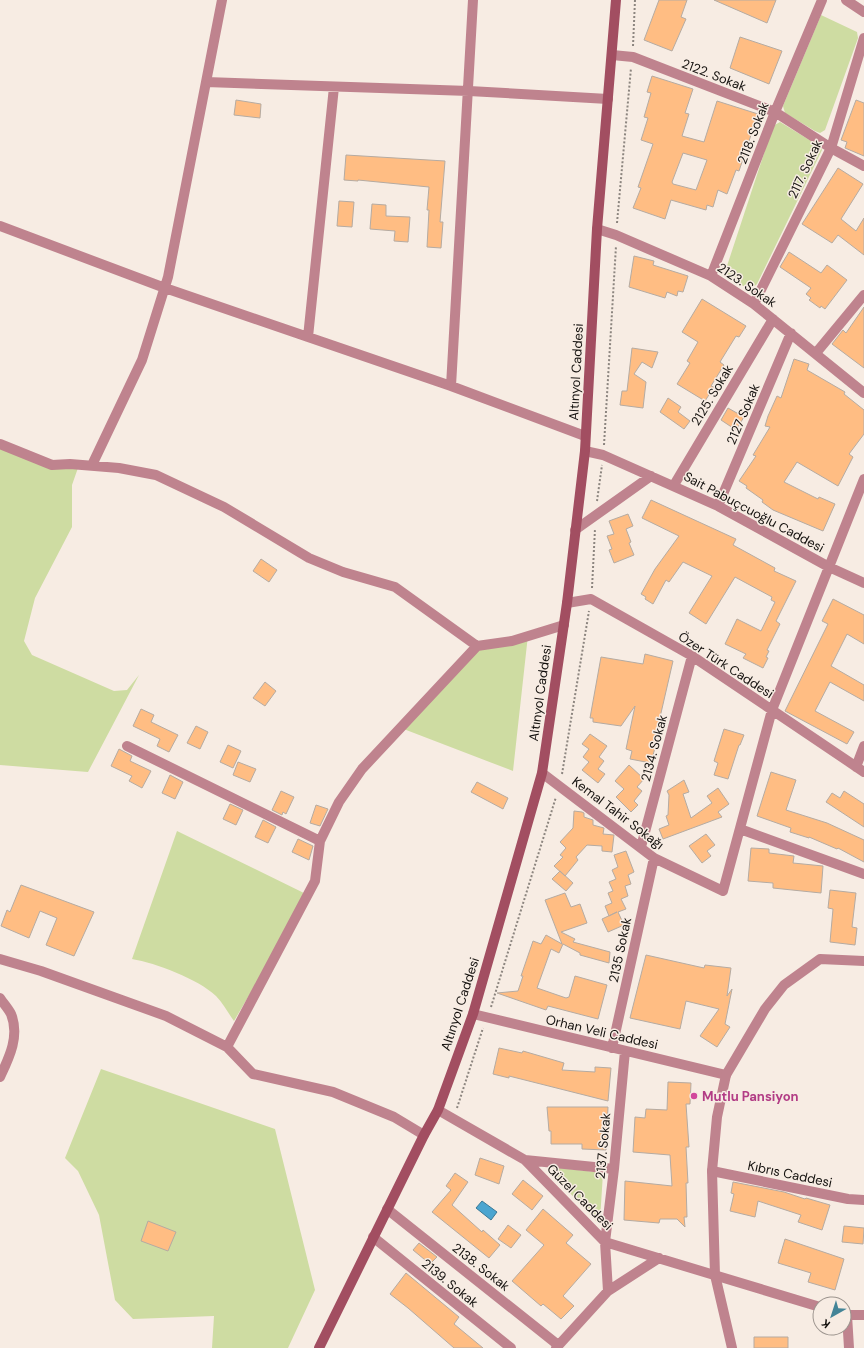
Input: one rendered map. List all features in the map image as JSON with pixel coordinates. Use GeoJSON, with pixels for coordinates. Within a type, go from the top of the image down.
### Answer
{"type":"FeatureCollection","features":[{"type":"Feature","properties":{"kind":"main road","name":"Altınyol Caddesi"},"geometry":{"type":"LineString","coordinates":[[319,1348],[387,1209],[438,1110],[473,1014],[542,773],[567,603],[585,451],[597,229],[616,0]]}},
{"type":"Feature","properties":{"kind":"street"},"geometry":{"type":"LineString","coordinates":[[92,466],[142,360],[165,288],[222,0]]}},
{"type":"Feature","properties":{"kind":"street"},"geometry":{"type":"LineString","coordinates":[[451,386],[473,0]]}},
{"type":"Feature","properties":{"kind":"street","name":"2118. Sokak"},"geometry":{"type":"LineString","coordinates":[[711,276],[775,112],[822,0]]}},
{"type":"Feature","properties":{"kind":"street"},"geometry":{"type":"LineString","coordinates":[[846,0],[864,12]]}},
{"type":"Feature","properties":{"kind":"street","name":"2117. Sokak"},"geometry":{"type":"LineString","coordinates":[[754,304],[831,148],[864,38]]}},
{"type":"Feature","properties":{"kind":"street","name":"2122. Sokak"},"geometry":{"type":"LineString","coordinates":[[612,55],[632,57],[775,112],[831,148],[864,166]]}},
{"type":"Feature","properties":{"kind":"street"},"geometry":{"type":"LineString","coordinates":[[206,82],[468,91],[608,99]]}},
{"type":"Feature","properties":{"kind":"street"},"geometry":{"type":"LineString","coordinates":[[308,337],[334,87]]}},
{"type":"Feature","properties":{"kind":"street"},"geometry":{"type":"LineString","coordinates":[[0,226],[165,288],[451,386],[586,436]]}},
{"type":"Feature","properties":{"kind":"street","name":"2123. Sokak"},"geometry":{"type":"LineString","coordinates":[[597,229],[616,235],[711,276],[754,304],[864,393]]}},
{"type":"Feature","properties":{"kind":"street"},"geometry":{"type":"LineString","coordinates":[[816,353],[864,294]]}},
{"type":"Feature","properties":{"kind":"street","name":"2125. Sokak"},"geometry":{"type":"LineString","coordinates":[[674,485],[773,319]]}},
{"type":"Feature","properties":{"kind":"street","name":"2127 Sokak"},"geometry":{"type":"LineString","coordinates":[[718,506],[791,333]]}},
{"type":"Feature","properties":{"kind":"street"},"geometry":{"type":"LineString","coordinates":[[0,444],[52,465],[70,464],[119,468],[156,475],[224,507],[309,558],[343,572],[395,588],[477,646]]}},
{"type":"Feature","properties":{"kind":"street","name":"Sait Pabuçcuoğlu Caddesi"},"geometry":{"type":"LineString","coordinates":[[585,451],[603,455],[674,485],[718,506],[829,567],[864,582]]}},
{"type":"Feature","properties":{"kind":"street"},"geometry":{"type":"LineString","coordinates":[[575,530],[651,476]]}},
{"type":"Feature","properties":{"kind":"street"},"geometry":{"type":"LineString","coordinates":[[864,479],[772,710],[740,829],[864,874]]}},
{"type":"Feature","properties":{"kind":"street","name":"Özer Türk Caddesi"},"geometry":{"type":"LineString","coordinates":[[567,603],[591,600],[692,656],[860,769]]}},
{"type":"Feature","properties":{"kind":"street"},"geometry":{"type":"LineString","coordinates":[[227,1047],[315,882],[320,842],[339,802],[362,769],[477,646],[512,641],[564,624]]}},
{"type":"Feature","properties":{"kind":"street","name":"2134. Sokak"},"geometry":{"type":"LineString","coordinates":[[641,848],[692,656]]}},
{"type":"Feature","properties":{"kind":"street"},"geometry":{"type":"LineString","coordinates":[[127,746],[320,842]]}},
{"type":"Feature","properties":{"kind":"street"},"geometry":{"type":"LineString","coordinates":[[860,769],[864,746]]}},
{"type":"Feature","properties":{"kind":"street","name":"Kemal Tahir Sokağı"},"geometry":{"type":"LineString","coordinates":[[542,773],[654,858],[724,891],[740,829]]}},
{"type":"Feature","properties":{"kind":"street","name":"2135 Sokak"},"geometry":{"type":"LineString","coordinates":[[612,1048],[654,858]]}},
{"type":"Feature","properties":{"kind":"street"},"geometry":{"type":"LineString","coordinates":[[0,958],[41,971],[166,1016],[227,1047],[253,1074],[333,1092],[394,1117],[424,1136]]}},
{"type":"Feature","properties":{"kind":"street"},"geometry":{"type":"LineString","coordinates":[[732,1348],[715,1275],[712,1171],[717,1117],[726,1075],[765,1009],[784,985],[820,959],[864,961]]}},
{"type":"Feature","properties":{"kind":"street"},"geometry":{"type":"LineString","coordinates":[[0,998],[11,1014],[15,1038],[10,1057],[0,1078]]}},
{"type":"Feature","properties":{"kind":"street","name":"Orhan Veli Caddesi"},"geometry":{"type":"LineString","coordinates":[[473,1014],[726,1075]]}},
{"type":"Feature","properties":{"kind":"street","name":"2137. Sokak"},"geometry":{"type":"LineString","coordinates":[[608,1291],[605,1242],[614,1169],[624,1051]]}},
{"type":"Feature","properties":{"kind":"street","name":"Güzel Caddesi"},"geometry":{"type":"LineString","coordinates":[[438,1110],[524,1160],[605,1242],[812,1305]]}},
{"type":"Feature","properties":{"kind":"street"},"geometry":{"type":"LineString","coordinates":[[524,1160],[614,1169]]}},
{"type":"Feature","properties":{"kind":"street","name":"Kıbrıs Caddesi"},"geometry":{"type":"LineString","coordinates":[[712,1171],[848,1199],[864,1200]]}},
{"type":"Feature","properties":{"kind":"street","name":"2138. Sokak"},"geometry":{"type":"LineString","coordinates":[[387,1209],[557,1347]]}},
{"type":"Feature","properties":{"kind":"street","name":"2139. Sokak"},"geometry":{"type":"LineString","coordinates":[[373,1237],[511,1348]]}},
{"type":"Feature","properties":{"kind":"street"},"geometry":{"type":"LineString","coordinates":[[557,1347],[608,1291],[659,1258]]}},
{"type":"Feature","properties":{"kind":"street"},"geometry":{"type":"LineString","coordinates":[[852,1315],[864,1315]]}},
{"type":"Feature","properties":{"kind":"street"},"geometry":{"type":"LineString","coordinates":[[848,1336],[849,1348]]}},
{"type":"Feature","properties":{"kind":"green space"},"geometry":{"type":"Polygon","coordinates":[[[821,15],[857,32],[858,38],[825,130],[820,133],[785,113],[783,106],[821,15]]]}},
{"type":"Feature","properties":{"kind":"green space"},"geometry":{"type":"Polygon","coordinates":[[[780,122],[821,147],[822,150],[757,284],[746,287],[726,276],[725,272],[773,126],[780,122]]]}},
{"type":"Feature","properties":{"kind":"green space"},"geometry":{"type":"Polygon","coordinates":[[[0,445],[52,465],[79,465],[72,485],[72,527],[35,598],[24,641],[32,655],[114,691],[127,690],[139,675],[88,772],[0,765],[0,445]]]}},
{"type":"Feature","properties":{"kind":"green space"},"geometry":{"type":"Polygon","coordinates":[[[528,635],[513,771],[401,728],[477,646],[528,635]]]}},
{"type":"Feature","properties":{"kind":"green space"},"geometry":{"type":"Polygon","coordinates":[[[177,831],[308,895],[234,1021],[216,996],[199,984],[164,968],[132,959],[177,831]]]}},
{"type":"Feature","properties":{"kind":"green space"},"geometry":{"type":"Polygon","coordinates":[[[101,1069],[275,1129],[315,1290],[288,1348],[212,1348],[214,1316],[133,1319],[115,1300],[99,1215],[78,1171],[65,1158],[101,1069]]]}},
{"type":"Feature","properties":{"kind":"green space"},"geometry":{"type":"Polygon","coordinates":[[[553,1167],[603,1173],[600,1220],[596,1221],[555,1177],[553,1167]]]}},
{"type":"Feature","properties":{"kind":"water"},"geometry":{"type":"Polygon","coordinates":[[[482,1201],[497,1212],[491,1220],[476,1208],[482,1201]]]}},
{"type":"Feature","properties":{"kind":"building"},"geometry":{"type":"Polygon","coordinates":[[[659,0],[687,0],[681,17],[686,19],[672,51],[644,40],[659,0]]]}},
{"type":"Feature","properties":{"kind":"building"},"geometry":{"type":"Polygon","coordinates":[[[714,0],[776,0],[767,23],[714,0]]]}},
{"type":"Feature","properties":{"kind":"building"},"geometry":{"type":"Polygon","coordinates":[[[740,37],[782,51],[769,84],[730,68],[740,37]]]}},
{"type":"Feature","properties":{"kind":"building"},"geometry":{"type":"Polygon","coordinates":[[[652,76],[693,89],[685,113],[689,114],[682,136],[704,142],[717,101],[758,114],[739,171],[736,170],[727,194],[718,190],[713,207],[707,205],[706,210],[671,200],[665,219],[633,208],[641,188],[638,187],[653,144],[641,140],[648,118],[644,117],[651,93],[647,92],[652,76]],[[683,153],[672,182],[673,184],[696,190],[707,160],[683,153]]]}},
{"type":"Feature","properties":{"kind":"building"},"geometry":{"type":"Polygon","coordinates":[[[236,100],[261,104],[260,118],[234,115],[236,100]]]}},
{"type":"Feature","properties":{"kind":"building"},"geometry":{"type":"Polygon","coordinates":[[[856,100],[864,103],[864,156],[845,148],[847,142],[841,140],[856,100]]]}},
{"type":"Feature","properties":{"kind":"building"},"geometry":{"type":"Polygon","coordinates":[[[346,155],[445,161],[440,222],[443,222],[441,248],[427,247],[429,210],[427,210],[429,187],[344,180],[346,155]]]}},
{"type":"Feature","properties":{"kind":"building"},"geometry":{"type":"Polygon","coordinates":[[[838,168],[863,184],[841,219],[856,231],[864,218],[864,255],[838,235],[832,243],[802,224],[838,168]]]}},
{"type":"Feature","properties":{"kind":"building"},"geometry":{"type":"Polygon","coordinates":[[[339,201],[354,202],[352,227],[337,226],[339,201]]]}},
{"type":"Feature","properties":{"kind":"building"},"geometry":{"type":"Polygon","coordinates":[[[372,204],[386,205],[386,216],[410,217],[408,242],[394,241],[395,231],[370,229],[372,204]]]}},
{"type":"Feature","properties":{"kind":"building"},"geometry":{"type":"Polygon","coordinates":[[[789,252],[821,273],[827,265],[847,280],[825,309],[821,306],[820,308],[809,300],[811,298],[806,294],[811,288],[780,267],[789,252]]]}},
{"type":"Feature","properties":{"kind":"building"},"geometry":{"type":"Polygon","coordinates":[[[634,256],[654,261],[653,265],[688,276],[683,292],[678,291],[677,296],[667,292],[665,298],[629,287],[634,256]]]}},
{"type":"Feature","properties":{"kind":"building"},"geometry":{"type":"Polygon","coordinates":[[[702,299],[746,326],[739,337],[736,336],[720,362],[724,365],[711,386],[714,387],[705,401],[677,384],[690,363],[687,361],[698,342],[682,332],[702,299]]]}},
{"type":"Feature","properties":{"kind":"building"},"geometry":{"type":"Polygon","coordinates":[[[864,307],[864,368],[832,344],[843,330],[846,333],[864,307]]]}},
{"type":"Feature","properties":{"kind":"building"},"geometry":{"type":"Polygon","coordinates":[[[632,348],[658,352],[652,368],[642,362],[634,374],[646,382],[643,408],[620,405],[622,391],[627,391],[632,348]]]}},
{"type":"Feature","properties":{"kind":"building"},"geometry":{"type":"Polygon","coordinates":[[[794,359],[809,364],[807,370],[845,392],[844,394],[864,410],[864,434],[849,454],[853,457],[838,486],[797,462],[784,482],[818,499],[819,497],[835,504],[823,531],[773,510],[762,502],[763,500],[746,488],[747,486],[739,481],[756,456],[753,455],[770,427],[765,426],[768,416],[777,396],[781,398],[794,359]]]}},
{"type":"Feature","properties":{"kind":"building"},"geometry":{"type":"Polygon","coordinates":[[[668,398],[681,407],[678,412],[690,421],[684,429],[660,412],[668,398]]]}},
{"type":"Feature","properties":{"kind":"building"},"geometry":{"type":"Polygon","coordinates":[[[728,408],[744,417],[736,430],[721,420],[728,408]]]}},
{"type":"Feature","properties":{"kind":"building"},"geometry":{"type":"Polygon","coordinates":[[[651,500],[736,539],[733,545],[775,568],[774,571],[796,581],[776,621],[780,624],[767,650],[769,651],[766,657],[768,658],[763,668],[743,658],[746,654],[725,644],[737,619],[761,631],[775,602],[771,600],[772,597],[735,577],[706,624],[689,613],[712,576],[683,562],[669,582],[666,580],[653,604],[645,599],[646,597],[641,594],[655,569],[679,536],[642,518],[651,500]]]}},
{"type":"Feature","properties":{"kind":"building"},"geometry":{"type":"Polygon","coordinates":[[[628,514],[633,526],[626,529],[631,542],[629,543],[634,555],[614,563],[609,550],[612,549],[607,536],[614,534],[609,521],[628,514]]]}},
{"type":"Feature","properties":{"kind":"building"},"geometry":{"type":"Polygon","coordinates":[[[261,559],[277,570],[269,582],[253,571],[261,559]]]}},
{"type":"Feature","properties":{"kind":"building"},"geometry":{"type":"Polygon","coordinates":[[[833,599],[864,615],[864,644],[847,634],[831,666],[864,685],[864,701],[830,682],[815,711],[854,732],[847,744],[785,711],[828,624],[822,621],[833,599]]]}},
{"type":"Feature","properties":{"kind":"building"},"geometry":{"type":"Polygon","coordinates":[[[645,654],[673,661],[651,763],[630,759],[632,751],[626,749],[635,706],[621,726],[593,722],[593,718],[590,718],[601,657],[643,664],[645,654]]]}},
{"type":"Feature","properties":{"kind":"building"},"geometry":{"type":"Polygon","coordinates":[[[265,682],[276,691],[265,706],[253,698],[265,682]]]}},
{"type":"Feature","properties":{"kind":"building"},"geometry":{"type":"Polygon","coordinates":[[[141,709],[154,715],[151,722],[178,735],[169,752],[157,746],[160,739],[133,726],[141,709]]]}},
{"type":"Feature","properties":{"kind":"building"},"geometry":{"type":"Polygon","coordinates":[[[196,726],[208,732],[200,749],[187,743],[196,726]]]}},
{"type":"Feature","properties":{"kind":"building"},"geometry":{"type":"Polygon","coordinates":[[[724,729],[744,735],[739,745],[728,779],[714,775],[718,763],[714,761],[724,729]]]}},
{"type":"Feature","properties":{"kind":"building"},"geometry":{"type":"Polygon","coordinates":[[[590,734],[607,746],[599,757],[604,761],[598,769],[605,774],[598,783],[582,770],[589,762],[583,757],[589,749],[582,744],[590,734]]]}},
{"type":"Feature","properties":{"kind":"building"},"geometry":{"type":"Polygon","coordinates":[[[228,745],[241,751],[233,768],[220,762],[228,745]]]}},
{"type":"Feature","properties":{"kind":"building"},"geometry":{"type":"Polygon","coordinates":[[[119,749],[132,756],[130,761],[151,771],[142,788],[129,781],[132,776],[111,766],[119,749]]]}},
{"type":"Feature","properties":{"kind":"building"},"geometry":{"type":"Polygon","coordinates":[[[238,762],[256,769],[250,782],[233,775],[238,762]]]}},
{"type":"Feature","properties":{"kind":"building"},"geometry":{"type":"Polygon","coordinates":[[[629,765],[644,779],[637,787],[642,791],[634,801],[638,805],[631,812],[616,797],[624,789],[615,781],[629,765]]]}},
{"type":"Feature","properties":{"kind":"building"},"geometry":{"type":"Polygon","coordinates":[[[771,772],[796,780],[786,810],[827,823],[864,840],[864,862],[838,848],[837,849],[809,837],[790,832],[791,828],[757,816],[771,772]]]}},
{"type":"Feature","properties":{"kind":"building"},"geometry":{"type":"Polygon","coordinates":[[[170,775],[183,782],[175,799],[162,793],[170,775]]]}},
{"type":"Feature","properties":{"kind":"building"},"geometry":{"type":"Polygon","coordinates":[[[684,780],[689,792],[683,794],[691,818],[712,803],[707,796],[718,788],[729,804],[718,812],[722,817],[663,839],[659,829],[669,825],[666,816],[668,815],[669,795],[667,791],[684,780]]]}},
{"type":"Feature","properties":{"kind":"building"},"geometry":{"type":"Polygon","coordinates":[[[477,782],[508,798],[503,809],[471,792],[477,782]]]}},
{"type":"Feature","properties":{"kind":"building"},"geometry":{"type":"Polygon","coordinates":[[[281,791],[294,797],[286,814],[283,812],[282,815],[272,810],[281,791]]]}},
{"type":"Feature","properties":{"kind":"building"},"geometry":{"type":"Polygon","coordinates":[[[844,791],[864,804],[864,827],[826,802],[832,793],[840,798],[844,791]]]}},
{"type":"Feature","properties":{"kind":"building"},"geometry":{"type":"Polygon","coordinates":[[[230,804],[243,810],[236,825],[223,819],[230,804]]]}},
{"type":"Feature","properties":{"kind":"building"},"geometry":{"type":"Polygon","coordinates":[[[316,805],[328,809],[320,826],[310,823],[316,805]]]}},
{"type":"Feature","properties":{"kind":"building"},"geometry":{"type":"Polygon","coordinates":[[[574,811],[584,813],[584,817],[593,820],[593,825],[604,828],[603,834],[614,835],[612,852],[602,851],[602,846],[587,845],[576,857],[578,860],[565,876],[554,866],[563,857],[560,855],[566,848],[560,842],[573,828],[574,811]]]}},
{"type":"Feature","properties":{"kind":"building"},"geometry":{"type":"Polygon","coordinates":[[[263,820],[276,827],[268,843],[255,837],[263,820]]]}},
{"type":"Feature","properties":{"kind":"building"},"geometry":{"type":"Polygon","coordinates":[[[706,834],[715,845],[707,851],[711,856],[702,863],[689,846],[706,834]]]}},
{"type":"Feature","properties":{"kind":"building"},"geometry":{"type":"Polygon","coordinates":[[[298,839],[313,846],[309,860],[292,852],[298,839]]]}},
{"type":"Feature","properties":{"kind":"building"},"geometry":{"type":"Polygon","coordinates":[[[751,848],[769,849],[769,853],[794,856],[793,863],[823,866],[821,893],[773,888],[773,883],[748,881],[751,848]]]}},
{"type":"Feature","properties":{"kind":"building"},"geometry":{"type":"Polygon","coordinates":[[[626,851],[634,872],[628,875],[631,884],[625,886],[628,896],[621,899],[626,909],[618,912],[624,925],[608,932],[602,919],[609,916],[605,906],[612,903],[608,893],[613,891],[609,882],[616,879],[612,870],[618,867],[614,855],[626,851]]]}},
{"type":"Feature","properties":{"kind":"building"},"geometry":{"type":"Polygon","coordinates":[[[560,871],[573,883],[566,891],[552,879],[560,871]]]}},
{"type":"Feature","properties":{"kind":"building"},"geometry":{"type":"Polygon","coordinates":[[[21,885],[94,912],[74,956],[46,945],[57,918],[40,911],[29,938],[1,926],[7,910],[10,912],[21,885]]]}},
{"type":"Feature","properties":{"kind":"building"},"geometry":{"type":"Polygon","coordinates":[[[830,890],[856,893],[852,927],[857,928],[855,945],[830,942],[833,909],[828,908],[830,890]]]}},
{"type":"Feature","properties":{"kind":"building"},"geometry":{"type":"Polygon","coordinates":[[[565,893],[571,907],[580,904],[587,923],[561,932],[575,939],[573,942],[610,952],[609,963],[580,955],[580,953],[563,944],[559,953],[551,949],[537,988],[566,998],[569,997],[575,976],[607,985],[598,1019],[548,1006],[546,1010],[497,993],[518,991],[523,976],[521,976],[533,941],[541,944],[546,935],[562,944],[545,900],[565,893]]]}},
{"type":"Feature","properties":{"kind":"building"},"geometry":{"type":"Polygon","coordinates":[[[646,955],[704,968],[705,965],[731,968],[727,996],[732,989],[725,1024],[730,1027],[717,1047],[700,1036],[719,1009],[686,1001],[680,1029],[630,1018],[646,955]]]}},
{"type":"Feature","properties":{"kind":"building"},"geometry":{"type":"Polygon","coordinates":[[[499,1048],[522,1053],[523,1051],[564,1063],[562,1070],[595,1072],[595,1067],[611,1068],[608,1101],[509,1076],[509,1078],[493,1074],[499,1048]]]}},
{"type":"Feature","properties":{"kind":"building"},"geometry":{"type":"Polygon","coordinates":[[[668,1082],[691,1083],[690,1104],[686,1104],[689,1147],[686,1147],[688,1183],[686,1183],[687,1217],[684,1217],[685,1227],[677,1219],[660,1219],[659,1223],[624,1220],[625,1181],[672,1186],[670,1155],[633,1152],[635,1117],[645,1118],[646,1109],[667,1110],[668,1082]]]}},
{"type":"Feature","properties":{"kind":"building"},"geometry":{"type":"Polygon","coordinates":[[[547,1107],[608,1107],[606,1150],[582,1149],[582,1144],[551,1144],[551,1131],[549,1131],[547,1107]]]}},
{"type":"Feature","properties":{"kind":"building"},"geometry":{"type":"Polygon","coordinates":[[[480,1158],[504,1166],[499,1184],[475,1175],[480,1158]]]}},
{"type":"Feature","properties":{"kind":"building"},"geometry":{"type":"Polygon","coordinates":[[[455,1173],[468,1182],[452,1205],[482,1232],[483,1230],[500,1245],[489,1258],[432,1212],[451,1190],[446,1186],[455,1173]]]}},
{"type":"Feature","properties":{"kind":"building"},"geometry":{"type":"Polygon","coordinates":[[[523,1180],[543,1196],[532,1210],[512,1194],[523,1180]]]}},
{"type":"Feature","properties":{"kind":"building"},"geometry":{"type":"Polygon","coordinates":[[[733,1182],[784,1192],[830,1205],[822,1230],[798,1222],[801,1215],[758,1201],[755,1217],[730,1211],[734,1194],[731,1193],[733,1182]]]}},
{"type":"Feature","properties":{"kind":"building"},"geometry":{"type":"Polygon","coordinates":[[[543,1209],[573,1235],[566,1243],[591,1264],[563,1296],[574,1306],[561,1319],[543,1304],[541,1306],[512,1281],[544,1245],[526,1230],[543,1209]]]}},
{"type":"Feature","properties":{"kind":"building"},"geometry":{"type":"Polygon","coordinates":[[[148,1221],[176,1232],[168,1251],[141,1241],[148,1221]]]}},
{"type":"Feature","properties":{"kind":"building"},"geometry":{"type":"Polygon","coordinates":[[[508,1225],[521,1235],[511,1248],[498,1239],[508,1225]]]}},
{"type":"Feature","properties":{"kind":"building"},"geometry":{"type":"Polygon","coordinates":[[[844,1226],[864,1228],[863,1244],[842,1242],[844,1226]]]}},
{"type":"Feature","properties":{"kind":"building"},"geometry":{"type":"Polygon","coordinates":[[[785,1239],[844,1259],[835,1290],[808,1282],[811,1273],[778,1263],[785,1239]]]}},
{"type":"Feature","properties":{"kind":"building"},"geometry":{"type":"Polygon","coordinates":[[[419,1243],[437,1257],[430,1264],[413,1250],[419,1243]]]}},
{"type":"Feature","properties":{"kind":"building"},"geometry":{"type":"Polygon","coordinates":[[[406,1273],[459,1317],[454,1324],[483,1348],[454,1348],[390,1294],[406,1273]]]}},
{"type":"Feature","properties":{"kind":"building"},"geometry":{"type":"Polygon","coordinates":[[[754,1337],[788,1337],[788,1348],[754,1348],[754,1337]]]}},
{"type":"Feature","properties":{"kind":"place","name":"Mutlu Pansiyon"},"geometry":{"type":"Point","coordinates":[694,1096]}}]}
